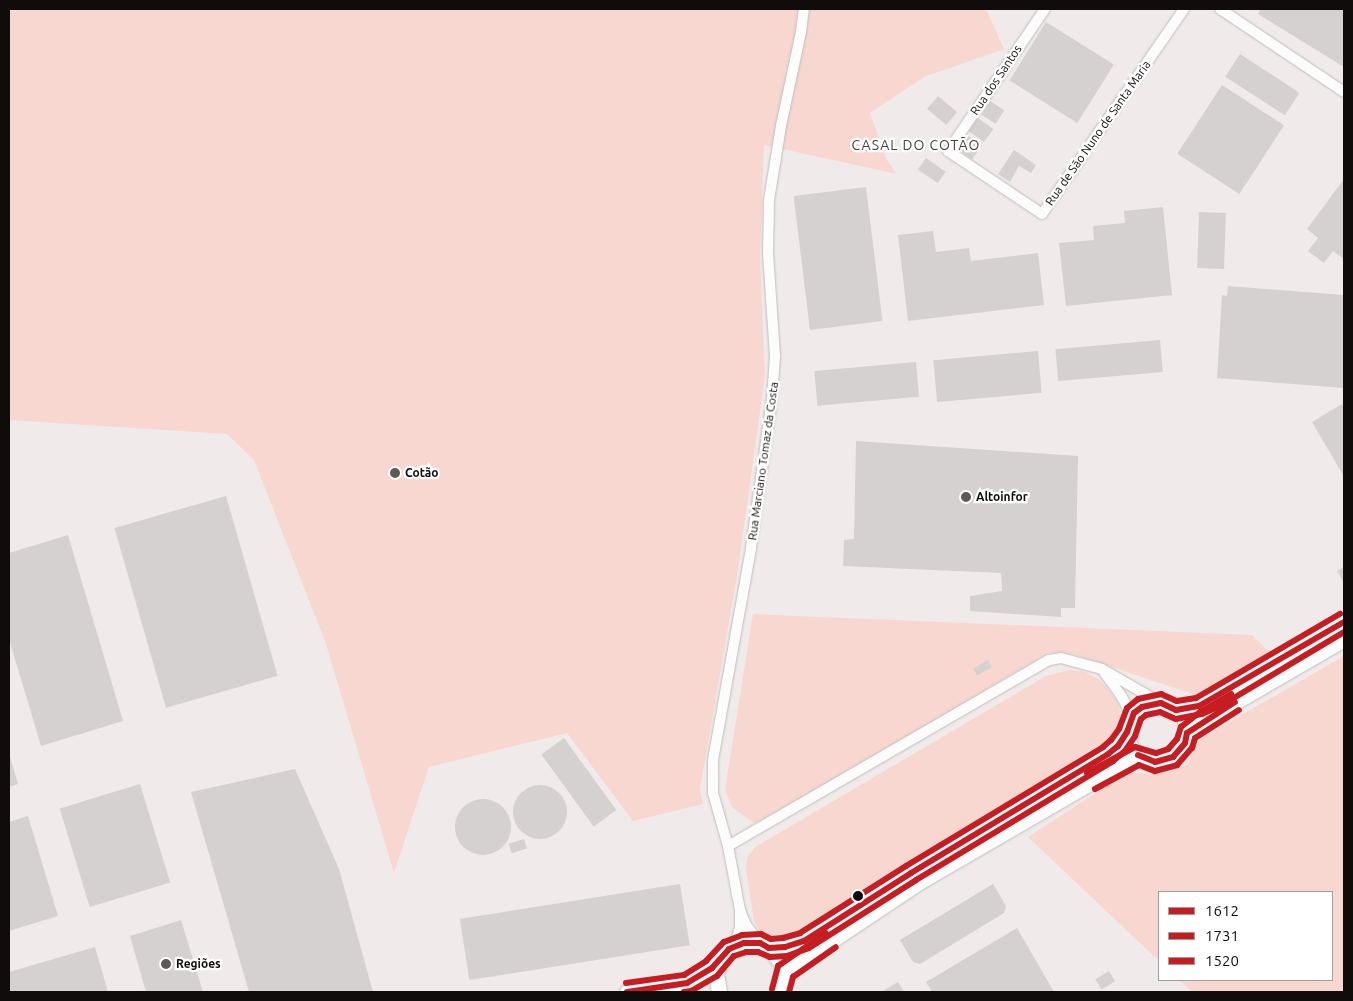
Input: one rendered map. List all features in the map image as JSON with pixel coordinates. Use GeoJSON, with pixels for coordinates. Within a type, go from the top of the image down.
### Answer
{"type":"FeatureCollection","features":[{"type":"Feature","properties":{"kind":"main road"},"geometry":{"type":"LineString","coordinates":[[1176,710],[1199,706],[1218,697],[1344,622]]}},
{"type":"Feature","properties":{"kind":"main road"},"geometry":{"type":"LineString","coordinates":[[1187,733],[1204,720],[1344,639]]}},
{"type":"Feature","properties":{"kind":"main road"},"geometry":{"type":"LineString","coordinates":[[627,992],[687,983],[704,974],[734,946],[744,943],[764,946],[794,944],[827,928],[911,872],[1108,754],[1118,746],[1130,725],[1142,707],[1161,703],[1176,710],[1183,717],[1187,733],[1185,743],[1173,757],[1155,762],[1138,755],[1129,742],[1130,725]]}},
{"type":"Feature","properties":{"kind":"main road"},"geometry":{"type":"LineString","coordinates":[[784,972],[919,882],[1138,755]]}},
{"type":"Feature","properties":{"kind":"main road"},"geometry":{"type":"LineString","coordinates":[[764,946],[781,963],[784,972],[784,982],[780,992]]}},
{"type":"Feature","properties":{"kind":"main road"},"geometry":{"type":"LineString","coordinates":[[719,992],[716,974],[720,960]]}},
{"type":"Feature","properties":{"kind":"street","name":"Rua Marciano Tomaz da Costa"},"geometry":{"type":"LineString","coordinates":[[734,946],[740,928],[740,910],[728,846],[713,794],[713,760],[751,548],[772,399],[775,356],[768,254],[769,200],[781,126],[802,32],[804,9]]}},
{"type":"Feature","properties":{"kind":"street","name":"Rua dos Santos"},"geometry":{"type":"LineString","coordinates":[[948,151],[1045,9]]}},
{"type":"Feature","properties":{"kind":"street","name":"Rua de São Nuno de Santa Maria"},"geometry":{"type":"LineString","coordinates":[[948,151],[1042,214],[1184,9]]}},
{"type":"Feature","properties":{"kind":"street"},"geometry":{"type":"LineString","coordinates":[[1220,9],[1344,92]]}},
{"type":"Feature","properties":{"kind":"street"},"geometry":{"type":"LineString","coordinates":[[728,846],[1049,660],[1068,659],[1102,669],[1161,703]]}},
{"type":"Feature","properties":{"kind":"street"},"geometry":{"type":"LineString","coordinates":[[1102,669],[1122,697],[1130,725]]}},
{"type":"Feature","properties":{"kind":"street","name":"Rua Marciano Tomaz da Costa"},"geometry":{"type":"LineString","coordinates":[[740,910],[746,925],[764,946]]}},
{"type":"Feature","properties":{"kind":"shaded area"},"geometry":{"type":"Polygon","coordinates":[[[9,9],[986,9],[1004,49],[924,77],[870,113],[886,159],[897,174],[764,145],[760,257],[765,376],[737,576],[700,789],[703,804],[633,821],[567,733],[429,767],[394,873],[326,644],[254,460],[227,434],[9,420],[9,9]]]}},
{"type":"Feature","properties":{"kind":"shaded area"},"geometry":{"type":"Polygon","coordinates":[[[753,614],[1252,635],[1273,656],[1249,673],[1199,696],[1073,654],[1048,653],[767,819],[754,823],[732,807],[725,790],[753,614]]]}},
{"type":"Feature","properties":{"kind":"shaded area"},"geometry":{"type":"Polygon","coordinates":[[[1344,656],[1344,992],[1192,992],[1180,981],[1333,981],[1333,891],[1158,891],[1158,960],[1028,837],[1128,772],[1151,774],[1173,771],[1187,763],[1200,739],[1344,656]]]}},
{"type":"Feature","properties":{"kind":"shaded area"},"geometry":{"type":"Polygon","coordinates":[[[1069,670],[1085,672],[1100,680],[1111,692],[1119,706],[1122,725],[1119,737],[1110,746],[887,881],[862,892],[846,908],[800,936],[784,938],[770,936],[760,931],[754,921],[746,870],[747,858],[755,847],[1046,676],[1069,670]]]}},
{"type":"Feature","properties":{"kind":"building"},"geometry":{"type":"Polygon","coordinates":[[[1261,9],[1344,9],[1344,67],[1258,14],[1261,9]]]}},
{"type":"Feature","properties":{"kind":"building"},"geometry":{"type":"Polygon","coordinates":[[[1046,22],[1114,64],[1077,123],[1009,81],[1046,22]]]}},
{"type":"Feature","properties":{"kind":"building"},"geometry":{"type":"Polygon","coordinates":[[[1240,54],[1300,93],[1285,115],[1225,77],[1240,54]]]}},
{"type":"Feature","properties":{"kind":"building"},"geometry":{"type":"Polygon","coordinates":[[[1222,85],[1284,125],[1239,194],[1177,154],[1222,85]]]}},
{"type":"Feature","properties":{"kind":"building"},"geometry":{"type":"Polygon","coordinates":[[[938,96],[957,112],[946,125],[927,109],[938,96]]]}},
{"type":"Feature","properties":{"kind":"building"},"geometry":{"type":"Polygon","coordinates":[[[990,101],[1004,110],[996,124],[981,114],[990,101]]]}},
{"type":"Feature","properties":{"kind":"building"},"geometry":{"type":"Polygon","coordinates":[[[978,118],[993,129],[984,142],[969,131],[978,118]]]}},
{"type":"Feature","properties":{"kind":"building"},"geometry":{"type":"Polygon","coordinates":[[[966,134],[982,146],[972,160],[956,148],[966,134]]]}},
{"type":"Feature","properties":{"kind":"building"},"geometry":{"type":"Polygon","coordinates":[[[1014,150],[1036,165],[1031,173],[1019,166],[1010,182],[998,174],[1014,150]]]}},
{"type":"Feature","properties":{"kind":"building"},"geometry":{"type":"Polygon","coordinates":[[[926,158],[946,172],[938,183],[918,169],[926,158]]]}},
{"type":"Feature","properties":{"kind":"building"},"geometry":{"type":"Polygon","coordinates":[[[1344,179],[1344,259],[1333,251],[1324,263],[1308,251],[1318,238],[1307,229],[1344,179]]]}},
{"type":"Feature","properties":{"kind":"building"},"geometry":{"type":"Polygon","coordinates":[[[866,187],[882,321],[810,330],[794,196],[866,187]]]}},
{"type":"Feature","properties":{"kind":"building"},"geometry":{"type":"Polygon","coordinates":[[[1163,207],[1172,295],[1066,306],[1059,243],[1094,240],[1093,226],[1125,223],[1124,211],[1163,207]]]}},
{"type":"Feature","properties":{"kind":"building"},"geometry":{"type":"Polygon","coordinates":[[[1199,212],[1226,213],[1224,269],[1197,268],[1199,212]]]}},
{"type":"Feature","properties":{"kind":"building"},"geometry":{"type":"Polygon","coordinates":[[[933,231],[936,252],[969,248],[971,261],[1038,253],[1044,305],[908,321],[898,235],[933,231]]]}},
{"type":"Feature","properties":{"kind":"building"},"geometry":{"type":"Polygon","coordinates":[[[1228,286],[1344,295],[1344,388],[1217,378],[1222,295],[1227,296],[1228,286]]]}},
{"type":"Feature","properties":{"kind":"building"},"geometry":{"type":"Polygon","coordinates":[[[1160,340],[1163,372],[1058,381],[1055,349],[1160,340]]]}},
{"type":"Feature","properties":{"kind":"building"},"geometry":{"type":"Polygon","coordinates":[[[1038,351],[1042,393],[937,402],[933,360],[1038,351]]]}},
{"type":"Feature","properties":{"kind":"building"},"geometry":{"type":"Polygon","coordinates":[[[916,362],[919,397],[817,406],[814,371],[916,362]]]}},
{"type":"Feature","properties":{"kind":"building"},"geometry":{"type":"Polygon","coordinates":[[[1342,404],[1344,408],[1343,475],[1312,422],[1342,404]]]}},
{"type":"Feature","properties":{"kind":"building","name":"Altoinfor"},"geometry":{"type":"Polygon","coordinates":[[[856,441],[1078,456],[1075,608],[1061,608],[1061,617],[970,611],[970,596],[1002,591],[1001,573],[843,566],[844,540],[854,539],[856,441]]]}},
{"type":"Feature","properties":{"kind":"building"},"geometry":{"type":"Polygon","coordinates":[[[226,496],[278,676],[166,708],[114,528],[226,496]]]}},
{"type":"Feature","properties":{"kind":"building"},"geometry":{"type":"Polygon","coordinates":[[[68,535],[123,721],[41,746],[9,639],[9,553],[68,535]]]}},
{"type":"Feature","properties":{"kind":"building"},"geometry":{"type":"Polygon","coordinates":[[[1344,567],[1344,583],[1337,571],[1344,567]]]}},
{"type":"Feature","properties":{"kind":"building"},"geometry":{"type":"Polygon","coordinates":[[[988,660],[992,667],[977,675],[973,668],[988,660]]]}},
{"type":"Feature","properties":{"kind":"building"},"geometry":{"type":"Polygon","coordinates":[[[564,738],[616,810],[594,826],[541,754],[564,738]]]}},
{"type":"Feature","properties":{"kind":"building"},"geometry":{"type":"Polygon","coordinates":[[[9,753],[18,784],[9,787],[9,753]]]}},
{"type":"Feature","properties":{"kind":"building"},"geometry":{"type":"Polygon","coordinates":[[[295,769],[339,869],[373,992],[249,992],[191,792],[295,769]]]}},
{"type":"Feature","properties":{"kind":"building"},"geometry":{"type":"Polygon","coordinates":[[[140,784],[170,882],[90,907],[60,809],[140,784]]]}},
{"type":"Feature","properties":{"kind":"building"},"geometry":{"type":"Polygon","coordinates":[[[535,785],[545,785],[555,789],[563,797],[567,812],[563,827],[555,835],[545,839],[535,839],[525,835],[517,827],[513,817],[513,807],[517,797],[525,789],[535,785]]]}},
{"type":"Feature","properties":{"kind":"building"},"geometry":{"type":"Polygon","coordinates":[[[483,799],[494,801],[503,807],[509,816],[511,827],[509,838],[503,847],[494,853],[483,855],[472,853],[463,847],[457,838],[455,827],[457,816],[463,807],[472,801],[483,799]]]}},
{"type":"Feature","properties":{"kind":"building"},"geometry":{"type":"Polygon","coordinates":[[[28,816],[58,916],[9,931],[9,822],[28,816]]]}},
{"type":"Feature","properties":{"kind":"building"},"geometry":{"type":"Polygon","coordinates":[[[524,839],[527,849],[512,853],[509,844],[524,839]]]}},
{"type":"Feature","properties":{"kind":"building"},"geometry":{"type":"Polygon","coordinates":[[[680,884],[690,945],[469,980],[460,919],[680,884]]]}},
{"type":"Feature","properties":{"kind":"building"},"geometry":{"type":"Polygon","coordinates":[[[993,884],[1006,906],[1004,913],[920,964],[913,962],[900,940],[993,884]]]}},
{"type":"Feature","properties":{"kind":"building","name":"Regiões"},"geometry":{"type":"Polygon","coordinates":[[[181,920],[203,992],[146,992],[130,936],[181,920]]]}},
{"type":"Feature","properties":{"kind":"building"},"geometry":{"type":"Polygon","coordinates":[[[1017,928],[1054,992],[932,992],[926,982],[1017,928]]]}},
{"type":"Feature","properties":{"kind":"building"},"geometry":{"type":"Polygon","coordinates":[[[95,947],[108,992],[9,992],[9,972],[95,947]]]}},
{"type":"Feature","properties":{"kind":"building"},"geometry":{"type":"Polygon","coordinates":[[[1109,971],[1115,981],[1101,990],[1095,979],[1109,971]]]}},
{"type":"Feature","properties":{"kind":"building"},"geometry":{"type":"Polygon","coordinates":[[[898,982],[904,992],[881,992],[898,982]]]}},
{"type":"Feature","properties":{"kind":"transit line","name":"1520"},"geometry":{"type":"LineString","coordinates":[[626,983],[684,975],[706,961],[724,942],[742,935],[761,934],[771,939],[800,933],[906,866],[1103,747],[1119,729],[1127,708],[1138,699],[1161,694],[1177,701],[1196,698],[1340,614]]}},
{"type":"Feature","properties":{"kind":"transit line","name":"1612"},"geometry":{"type":"LineString","coordinates":[[627,992],[687,983],[712,968],[729,949],[744,943],[760,943],[769,948],[785,947],[804,941],[911,873],[1108,754],[1118,746],[1127,732],[1134,713],[1142,707],[1161,703],[1176,710],[1199,706],[1344,622]]}},
{"type":"Feature","properties":{"kind":"transit line","name":"1731"},"geometry":{"type":"LineString","coordinates":[[684,992],[691,991],[717,976],[734,956],[746,952],[758,952],[770,957],[787,956],[809,948],[916,880],[1113,761],[1125,751],[1135,736],[1141,719],[1146,715],[1160,712],[1176,719],[1202,714],[1222,705],[1344,632]]}},
{"type":"Feature","properties":{"kind":"transit line","name":"1520"},"geometry":{"type":"LineString","coordinates":[[1087,773],[1135,747],[1156,753],[1168,749],[1177,739],[1181,727],[1200,712],[1231,694]]}},
{"type":"Feature","properties":{"kind":"transit line","name":"1612"},"geometry":{"type":"LineString","coordinates":[[1138,755],[1155,762],[1173,757],[1185,743],[1187,733],[1235,702]]}},
{"type":"Feature","properties":{"kind":"transit line","name":"1731"},"geometry":{"type":"LineString","coordinates":[[1095,789],[1139,765],[1155,771],[1177,765],[1192,748],[1195,738],[1239,710]]}},
{"type":"Feature","properties":{"kind":"transit line","name":"1520"},"geometry":{"type":"LineString","coordinates":[[772,989],[778,966],[826,933]]}},
{"type":"Feature","properties":{"kind":"transit line","name":"1731"},"geometry":{"type":"LineString","coordinates":[[789,992],[793,977],[836,947]]}},
{"type":"Feature","properties":{"kind":"place","name":"Cotão"},"geometry":{"type":"Point","coordinates":[395,473]}},
{"type":"Feature","properties":{"kind":"place","name":"Altoinfor"},"geometry":{"type":"Point","coordinates":[966,497]}},
{"type":"Feature","properties":{"kind":"place","name":"Regiões"},"geometry":{"type":"Point","coordinates":[166,964]}},
{"type":"Feature","properties":{"kind":"district","name":"CASAL DO COTÃO"},"geometry":{"type":"Point","coordinates":[916,145]}}]}
